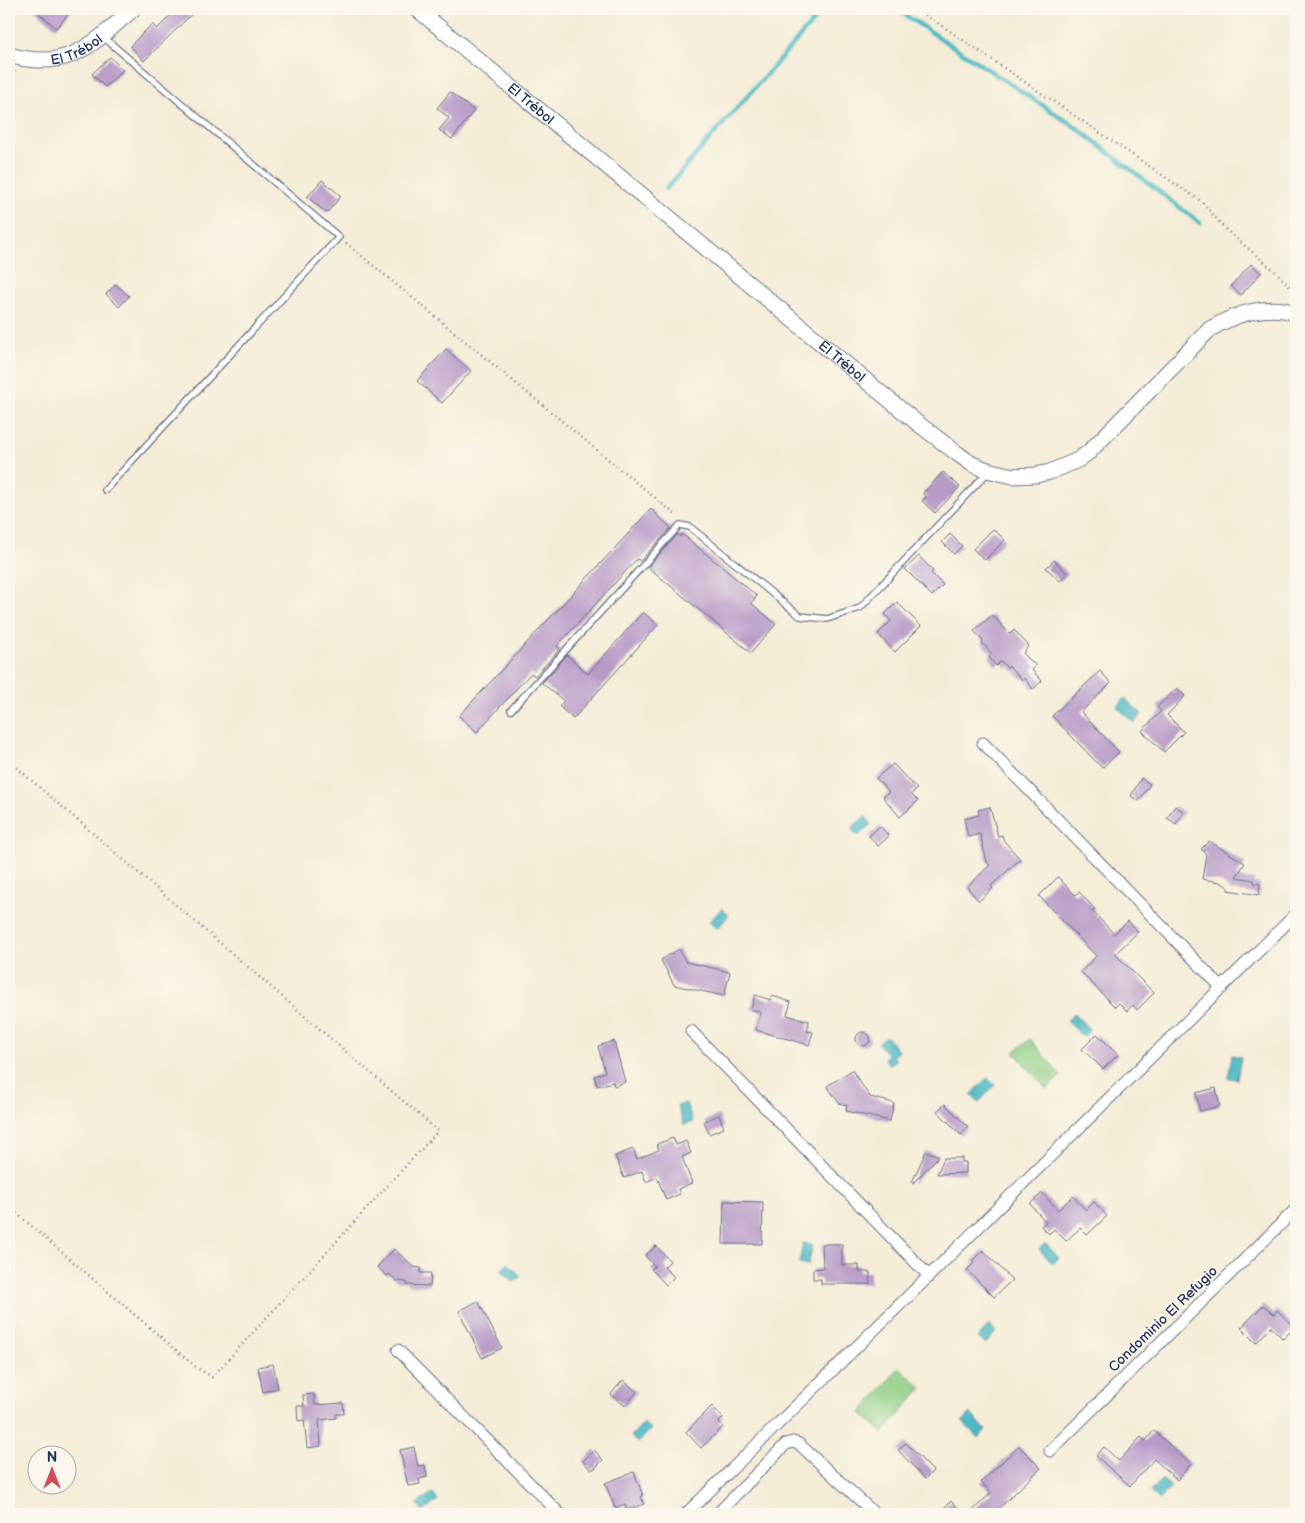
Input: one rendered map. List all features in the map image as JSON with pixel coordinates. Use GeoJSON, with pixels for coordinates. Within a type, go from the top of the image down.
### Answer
{"type":"FeatureCollection","features":[{"type":"Feature","properties":{"kind":"main road","name":"El Trébol"},"geometry":{"type":"LineString","coordinates":[[9,55],[34,59],[67,56],[85,49],[133,9]]}},
{"type":"Feature","properties":{"kind":"main road","name":"El Trébol"},"geometry":{"type":"LineString","coordinates":[[417,9],[916,422],[972,464],[990,471],[1012,476],[1036,475],[1050,472],[1078,460],[1090,452],[1210,330],[1220,323],[1246,313],[1269,309],[1293,312]]}},
{"type":"Feature","properties":{"kind":"street"},"geometry":{"type":"LineString","coordinates":[[983,743],[1222,988]]}},
{"type":"Feature","properties":{"kind":"street"},"geometry":{"type":"LineString","coordinates":[[686,1514],[1296,914]]}},
{"type":"Feature","properties":{"kind":"street"},"geometry":{"type":"LineString","coordinates":[[691,1031],[929,1276]]}},
{"type":"Feature","properties":{"kind":"street","name":"Condominio El Refugio"},"geometry":{"type":"LineString","coordinates":[[1050,1451],[1296,1209]]}},
{"type":"Feature","properties":{"kind":"street"},"geometry":{"type":"LineString","coordinates":[[398,1350],[560,1514]]}},
{"type":"Feature","properties":{"kind":"street"},"geometry":{"type":"LineString","coordinates":[[717,1514],[786,1444],[793,1442],[799,1444],[875,1514]]}},
{"type":"Feature","properties":{"kind":"lane"},"geometry":{"type":"LineString","coordinates":[[102,36],[339,237],[105,490]]}},
{"type":"Feature","properties":{"kind":"lane"},"geometry":{"type":"LineString","coordinates":[[511,710],[680,525],[690,527],[800,616],[827,619],[860,608],[990,471]]}},
{"type":"Feature","properties":{"kind":"path"},"geometry":{"type":"LineString","coordinates":[[917,9],[1202,202],[1226,230],[1275,271],[1293,290],[1293,312]]}},
{"type":"Feature","properties":{"kind":"path"},"geometry":{"type":"LineString","coordinates":[[339,237],[690,527]]}},
{"type":"Feature","properties":{"kind":"path"},"geometry":{"type":"LineString","coordinates":[[9,761],[438,1131],[212,1377],[197,1368],[9,1207]]}},
{"type":"Feature","properties":{"kind":"green space"},"geometry":{"type":"Polygon","coordinates":[[[1030,1039],[1061,1076],[1046,1089],[1014,1052],[1030,1039]]]}},
{"type":"Feature","properties":{"kind":"green space"},"geometry":{"type":"Polygon","coordinates":[[[899,1368],[922,1388],[883,1433],[861,1413],[899,1368]]]}},
{"type":"Feature","properties":{"kind":"water"},"geometry":{"type":"Polygon","coordinates":[[[1125,698],[1142,714],[1134,723],[1117,707],[1125,698]]]}},
{"type":"Feature","properties":{"kind":"water"},"geometry":{"type":"Polygon","coordinates":[[[865,816],[871,824],[858,836],[851,829],[865,816]]]}},
{"type":"Feature","properties":{"kind":"water"},"geometry":{"type":"Polygon","coordinates":[[[722,908],[729,915],[717,929],[709,922],[722,908]]]}},
{"type":"Feature","properties":{"kind":"water"},"geometry":{"type":"Polygon","coordinates":[[[1074,1013],[1090,1030],[1083,1037],[1067,1021],[1074,1013]]]}},
{"type":"Feature","properties":{"kind":"water"},"geometry":{"type":"Polygon","coordinates":[[[886,1036],[899,1052],[893,1056],[896,1060],[890,1065],[884,1058],[888,1055],[878,1043],[886,1036]]]}},
{"type":"Feature","properties":{"kind":"water"},"geometry":{"type":"Polygon","coordinates":[[[1232,1055],[1241,1057],[1237,1079],[1228,1078],[1232,1055]]]}},
{"type":"Feature","properties":{"kind":"water"},"geometry":{"type":"Polygon","coordinates":[[[987,1078],[995,1085],[979,1102],[971,1095],[987,1078]]]}},
{"type":"Feature","properties":{"kind":"water"},"geometry":{"type":"Polygon","coordinates":[[[686,1103],[693,1122],[684,1125],[677,1106],[686,1103]]]}},
{"type":"Feature","properties":{"kind":"water"},"geometry":{"type":"Polygon","coordinates":[[[803,1243],[813,1245],[808,1265],[799,1263],[803,1243]]]}},
{"type":"Feature","properties":{"kind":"water"},"geometry":{"type":"Polygon","coordinates":[[[1045,1243],[1059,1258],[1053,1264],[1039,1249],[1045,1243]]]}},
{"type":"Feature","properties":{"kind":"water"},"geometry":{"type":"Polygon","coordinates":[[[508,1263],[521,1276],[514,1282],[501,1270],[508,1263]]]}},
{"type":"Feature","properties":{"kind":"water"},"geometry":{"type":"Polygon","coordinates":[[[989,1325],[996,1332],[986,1344],[978,1338],[989,1325]]]}},
{"type":"Feature","properties":{"kind":"water"},"geometry":{"type":"Polygon","coordinates":[[[970,1413],[986,1430],[978,1438],[962,1421],[970,1413]]]}},
{"type":"Feature","properties":{"kind":"water"},"geometry":{"type":"Polygon","coordinates":[[[644,1423],[651,1430],[637,1443],[631,1436],[644,1423]]]}},
{"type":"Feature","properties":{"kind":"water"},"geometry":{"type":"Polygon","coordinates":[[[1162,1479],[1171,1487],[1159,1500],[1150,1492],[1162,1479]]]}},
{"type":"Feature","properties":{"kind":"water"},"geometry":{"type":"Polygon","coordinates":[[[432,1493],[438,1500],[423,1512],[417,1504],[432,1493]]]}},
{"type":"Feature","properties":{"kind":"building"},"geometry":{"type":"Polygon","coordinates":[[[34,9],[73,9],[56,28],[34,9]]]}},
{"type":"Feature","properties":{"kind":"building"},"geometry":{"type":"Polygon","coordinates":[[[177,9],[197,9],[144,61],[130,46],[152,24],[157,29],[177,9]]]}},
{"type":"Feature","properties":{"kind":"building"},"geometry":{"type":"Polygon","coordinates":[[[110,57],[123,70],[105,87],[92,74],[110,57]]]}},
{"type":"Feature","properties":{"kind":"building"},"geometry":{"type":"Polygon","coordinates":[[[450,92],[474,111],[452,139],[439,130],[449,118],[437,108],[450,92]]]}},
{"type":"Feature","properties":{"kind":"building"},"geometry":{"type":"Polygon","coordinates":[[[322,180],[341,196],[327,213],[307,197],[322,180]]]}},
{"type":"Feature","properties":{"kind":"building"},"geometry":{"type":"Polygon","coordinates":[[[1251,264],[1261,273],[1241,295],[1231,286],[1251,264]]]}},
{"type":"Feature","properties":{"kind":"building"},"geometry":{"type":"Polygon","coordinates":[[[116,284],[129,296],[119,307],[106,294],[116,284]]]}},
{"type":"Feature","properties":{"kind":"building"},"geometry":{"type":"Polygon","coordinates":[[[446,349],[471,371],[442,403],[417,381],[446,349]]]}},
{"type":"Feature","properties":{"kind":"building"},"geometry":{"type":"Polygon","coordinates":[[[943,472],[960,487],[935,513],[922,501],[926,497],[923,493],[943,472]]]}},
{"type":"Feature","properties":{"kind":"building"},"geometry":{"type":"Polygon","coordinates":[[[651,509],[671,528],[640,561],[637,559],[557,646],[560,649],[535,676],[531,673],[477,732],[459,716],[651,509]]]}},
{"type":"Feature","properties":{"kind":"building"},"geometry":{"type":"Polygon","coordinates":[[[993,529],[1005,540],[985,560],[973,549],[993,529]]]}},
{"type":"Feature","properties":{"kind":"building"},"geometry":{"type":"Polygon","coordinates":[[[678,534],[680,537],[682,534],[757,596],[751,603],[776,624],[751,653],[648,567],[678,534]]]}},
{"type":"Feature","properties":{"kind":"building"},"geometry":{"type":"Polygon","coordinates":[[[950,534],[962,546],[954,554],[942,542],[950,534]]]}},
{"type":"Feature","properties":{"kind":"building"},"geometry":{"type":"Polygon","coordinates":[[[919,556],[933,571],[931,573],[943,585],[932,596],[905,569],[919,556]]]}},
{"type":"Feature","properties":{"kind":"building"},"geometry":{"type":"Polygon","coordinates":[[[1054,560],[1068,574],[1060,581],[1046,568],[1054,560]]]}},
{"type":"Feature","properties":{"kind":"building"},"geometry":{"type":"Polygon","coordinates":[[[897,602],[921,626],[895,652],[878,634],[891,621],[885,614],[897,602]]]}},
{"type":"Feature","properties":{"kind":"building"},"geometry":{"type":"Polygon","coordinates":[[[643,612],[658,625],[573,719],[559,706],[564,701],[542,683],[567,655],[588,674],[643,612]]]}},
{"type":"Feature","properties":{"kind":"building"},"geometry":{"type":"Polygon","coordinates":[[[992,615],[1010,634],[1014,630],[1029,646],[1023,653],[1036,666],[1032,670],[1042,681],[1033,689],[1024,678],[1022,680],[1009,666],[1007,668],[1001,661],[996,666],[989,657],[992,654],[974,631],[992,615]]]}},
{"type":"Feature","properties":{"kind":"building"},"geometry":{"type":"Polygon","coordinates":[[[1100,671],[1111,683],[1081,712],[1119,752],[1102,768],[1052,716],[1100,671]]]}},
{"type":"Feature","properties":{"kind":"building"},"geometry":{"type":"Polygon","coordinates":[[[1177,688],[1185,696],[1167,715],[1184,732],[1164,752],[1142,731],[1161,711],[1157,707],[1177,688]]]}},
{"type":"Feature","properties":{"kind":"building"},"geometry":{"type":"Polygon","coordinates":[[[893,764],[917,789],[911,794],[918,801],[900,817],[883,797],[889,792],[876,778],[893,764]]]}},
{"type":"Feature","properties":{"kind":"building"},"geometry":{"type":"Polygon","coordinates":[[[1141,778],[1150,784],[1139,801],[1131,796],[1141,778]]]}},
{"type":"Feature","properties":{"kind":"building"},"geometry":{"type":"Polygon","coordinates":[[[1175,806],[1184,812],[1176,824],[1167,818],[1175,806]]]}},
{"type":"Feature","properties":{"kind":"building"},"geometry":{"type":"Polygon","coordinates":[[[990,807],[998,836],[1002,835],[1004,841],[1020,859],[991,886],[993,888],[979,901],[967,887],[990,865],[987,862],[980,834],[968,837],[964,819],[979,815],[978,810],[990,807]]]}},
{"type":"Feature","properties":{"kind":"building"},"geometry":{"type":"Polygon","coordinates":[[[880,826],[889,836],[878,846],[869,836],[880,826]]]}},
{"type":"Feature","properties":{"kind":"building"},"geometry":{"type":"Polygon","coordinates":[[[1209,841],[1245,863],[1236,877],[1254,880],[1254,883],[1260,884],[1259,895],[1228,890],[1228,887],[1220,882],[1202,879],[1206,854],[1201,849],[1209,841]]]}},
{"type":"Feature","properties":{"kind":"building"},"geometry":{"type":"Polygon","coordinates":[[[1058,877],[1075,895],[1079,892],[1095,909],[1092,911],[1114,934],[1128,921],[1138,932],[1115,954],[1154,993],[1137,1010],[1133,1005],[1127,1011],[1119,1003],[1115,1007],[1081,972],[1096,956],[1039,896],[1058,877]]]}},
{"type":"Feature","properties":{"kind":"building"},"geometry":{"type":"Polygon","coordinates":[[[679,949],[686,962],[730,972],[724,996],[674,985],[661,960],[679,949]]]}},
{"type":"Feature","properties":{"kind":"building"},"geometry":{"type":"Polygon","coordinates":[[[755,995],[771,1000],[772,996],[791,1002],[787,1015],[809,1021],[807,1031],[813,1032],[809,1045],[756,1030],[761,1012],[751,1009],[755,995]]]}},
{"type":"Feature","properties":{"kind":"building"},"geometry":{"type":"Polygon","coordinates":[[[860,1032],[866,1032],[870,1039],[866,1046],[860,1046],[856,1042],[856,1036],[860,1032]]]}},
{"type":"Feature","properties":{"kind":"building"},"geometry":{"type":"Polygon","coordinates":[[[1097,1034],[1118,1055],[1103,1069],[1082,1049],[1097,1034]]]}},
{"type":"Feature","properties":{"kind":"building"},"geometry":{"type":"Polygon","coordinates":[[[614,1041],[625,1082],[614,1086],[613,1082],[597,1086],[594,1076],[605,1072],[598,1046],[614,1041]]]}},
{"type":"Feature","properties":{"kind":"building"},"geometry":{"type":"Polygon","coordinates":[[[852,1070],[870,1097],[894,1103],[890,1121],[846,1111],[847,1105],[839,1103],[827,1086],[852,1070]]]}},
{"type":"Feature","properties":{"kind":"building"},"geometry":{"type":"Polygon","coordinates":[[[1216,1088],[1220,1106],[1200,1111],[1196,1093],[1216,1088]]]}},
{"type":"Feature","properties":{"kind":"building"},"geometry":{"type":"Polygon","coordinates":[[[945,1104],[968,1127],[961,1135],[937,1111],[945,1104]]]}},
{"type":"Feature","properties":{"kind":"building"},"geometry":{"type":"Polygon","coordinates":[[[719,1115],[724,1128],[709,1134],[704,1121],[719,1115]]]}},
{"type":"Feature","properties":{"kind":"building"},"geometry":{"type":"Polygon","coordinates":[[[673,1138],[676,1145],[686,1141],[691,1153],[682,1157],[692,1183],[678,1189],[680,1194],[666,1200],[657,1177],[646,1182],[642,1171],[624,1178],[615,1156],[633,1149],[637,1159],[659,1150],[657,1144],[673,1138]]]}},
{"type":"Feature","properties":{"kind":"building"},"geometry":{"type":"Polygon","coordinates":[[[926,1151],[939,1156],[913,1183],[912,1182],[926,1151]]]}},
{"type":"Feature","properties":{"kind":"building"},"geometry":{"type":"Polygon","coordinates":[[[944,1158],[962,1158],[962,1162],[966,1162],[966,1173],[937,1174],[944,1158]]]}},
{"type":"Feature","properties":{"kind":"building"},"geometry":{"type":"Polygon","coordinates":[[[1042,1193],[1058,1210],[1073,1196],[1086,1210],[1094,1202],[1107,1216],[1087,1235],[1080,1228],[1066,1241],[1054,1229],[1049,1234],[1041,1226],[1046,1222],[1030,1204],[1042,1193]]]}},
{"type":"Feature","properties":{"kind":"building"},"geometry":{"type":"Polygon","coordinates":[[[724,1201],[763,1202],[762,1244],[723,1244],[724,1201]]]}},
{"type":"Feature","properties":{"kind":"building"},"geometry":{"type":"Polygon","coordinates":[[[822,1244],[842,1244],[842,1265],[859,1265],[859,1272],[870,1272],[870,1284],[821,1284],[821,1279],[813,1279],[813,1269],[823,1268],[822,1244]]]}},
{"type":"Feature","properties":{"kind":"building"},"geometry":{"type":"Polygon","coordinates":[[[656,1246],[670,1261],[664,1267],[674,1277],[666,1285],[651,1269],[655,1266],[645,1256],[656,1246]]]}},
{"type":"Feature","properties":{"kind":"building"},"geometry":{"type":"Polygon","coordinates":[[[394,1249],[414,1267],[421,1268],[420,1273],[431,1273],[430,1286],[407,1285],[407,1282],[397,1281],[389,1274],[387,1276],[377,1267],[394,1249]]]}},
{"type":"Feature","properties":{"kind":"building"},"geometry":{"type":"Polygon","coordinates":[[[983,1250],[1012,1280],[994,1297],[967,1270],[974,1263],[972,1261],[983,1250]]]}},
{"type":"Feature","properties":{"kind":"building"},"geometry":{"type":"Polygon","coordinates":[[[478,1301],[502,1348],[482,1358],[459,1311],[478,1301]]]}},
{"type":"Feature","properties":{"kind":"building"},"geometry":{"type":"Polygon","coordinates":[[[1263,1305],[1274,1314],[1277,1310],[1295,1327],[1283,1339],[1271,1327],[1256,1343],[1241,1328],[1263,1305]]]}},
{"type":"Feature","properties":{"kind":"building"},"geometry":{"type":"Polygon","coordinates":[[[273,1364],[278,1388],[263,1392],[258,1367],[273,1364]]]}},
{"type":"Feature","properties":{"kind":"building"},"geometry":{"type":"Polygon","coordinates":[[[623,1380],[637,1392],[625,1406],[611,1394],[623,1380]]]}},
{"type":"Feature","properties":{"kind":"building"},"geometry":{"type":"Polygon","coordinates":[[[314,1394],[315,1405],[343,1403],[344,1414],[336,1414],[336,1418],[319,1420],[321,1446],[307,1448],[304,1420],[298,1421],[297,1406],[304,1406],[303,1395],[314,1394]]]}},
{"type":"Feature","properties":{"kind":"building"},"geometry":{"type":"Polygon","coordinates":[[[712,1406],[723,1418],[719,1422],[723,1427],[701,1448],[686,1432],[712,1406]]]}},
{"type":"Feature","properties":{"kind":"building"},"geometry":{"type":"Polygon","coordinates":[[[1154,1431],[1191,1464],[1177,1480],[1154,1459],[1130,1486],[1096,1456],[1104,1447],[1119,1461],[1141,1437],[1145,1441],[1154,1431]]]}},
{"type":"Feature","properties":{"kind":"building"},"geometry":{"type":"Polygon","coordinates":[[[906,1443],[933,1471],[925,1479],[898,1450],[906,1443]]]}},
{"type":"Feature","properties":{"kind":"building"},"geometry":{"type":"Polygon","coordinates":[[[1019,1446],[1041,1468],[993,1514],[969,1514],[991,1493],[981,1482],[1019,1446]]]}},
{"type":"Feature","properties":{"kind":"building"},"geometry":{"type":"Polygon","coordinates":[[[414,1447],[418,1466],[425,1465],[427,1477],[419,1479],[420,1484],[408,1486],[400,1450],[414,1447]]]}},
{"type":"Feature","properties":{"kind":"building"},"geometry":{"type":"Polygon","coordinates":[[[594,1450],[603,1460],[594,1469],[590,1469],[583,1461],[594,1450]]]}},
{"type":"Feature","properties":{"kind":"building"},"geometry":{"type":"Polygon","coordinates":[[[634,1472],[644,1504],[627,1510],[625,1504],[615,1508],[605,1483],[634,1472]]]}},
{"type":"Feature","properties":{"kind":"building"},"geometry":{"type":"Polygon","coordinates":[[[951,1501],[964,1514],[938,1514],[951,1501]]]}},
{"type":"Feature","properties":{"kind":"waterway"},"geometry":{"type":"LineString","coordinates":[[666,189],[824,9]]}},
{"type":"Feature","properties":{"kind":"waterway"},"geometry":{"type":"LineString","coordinates":[[896,9],[1077,128],[1200,223]]}}]}
